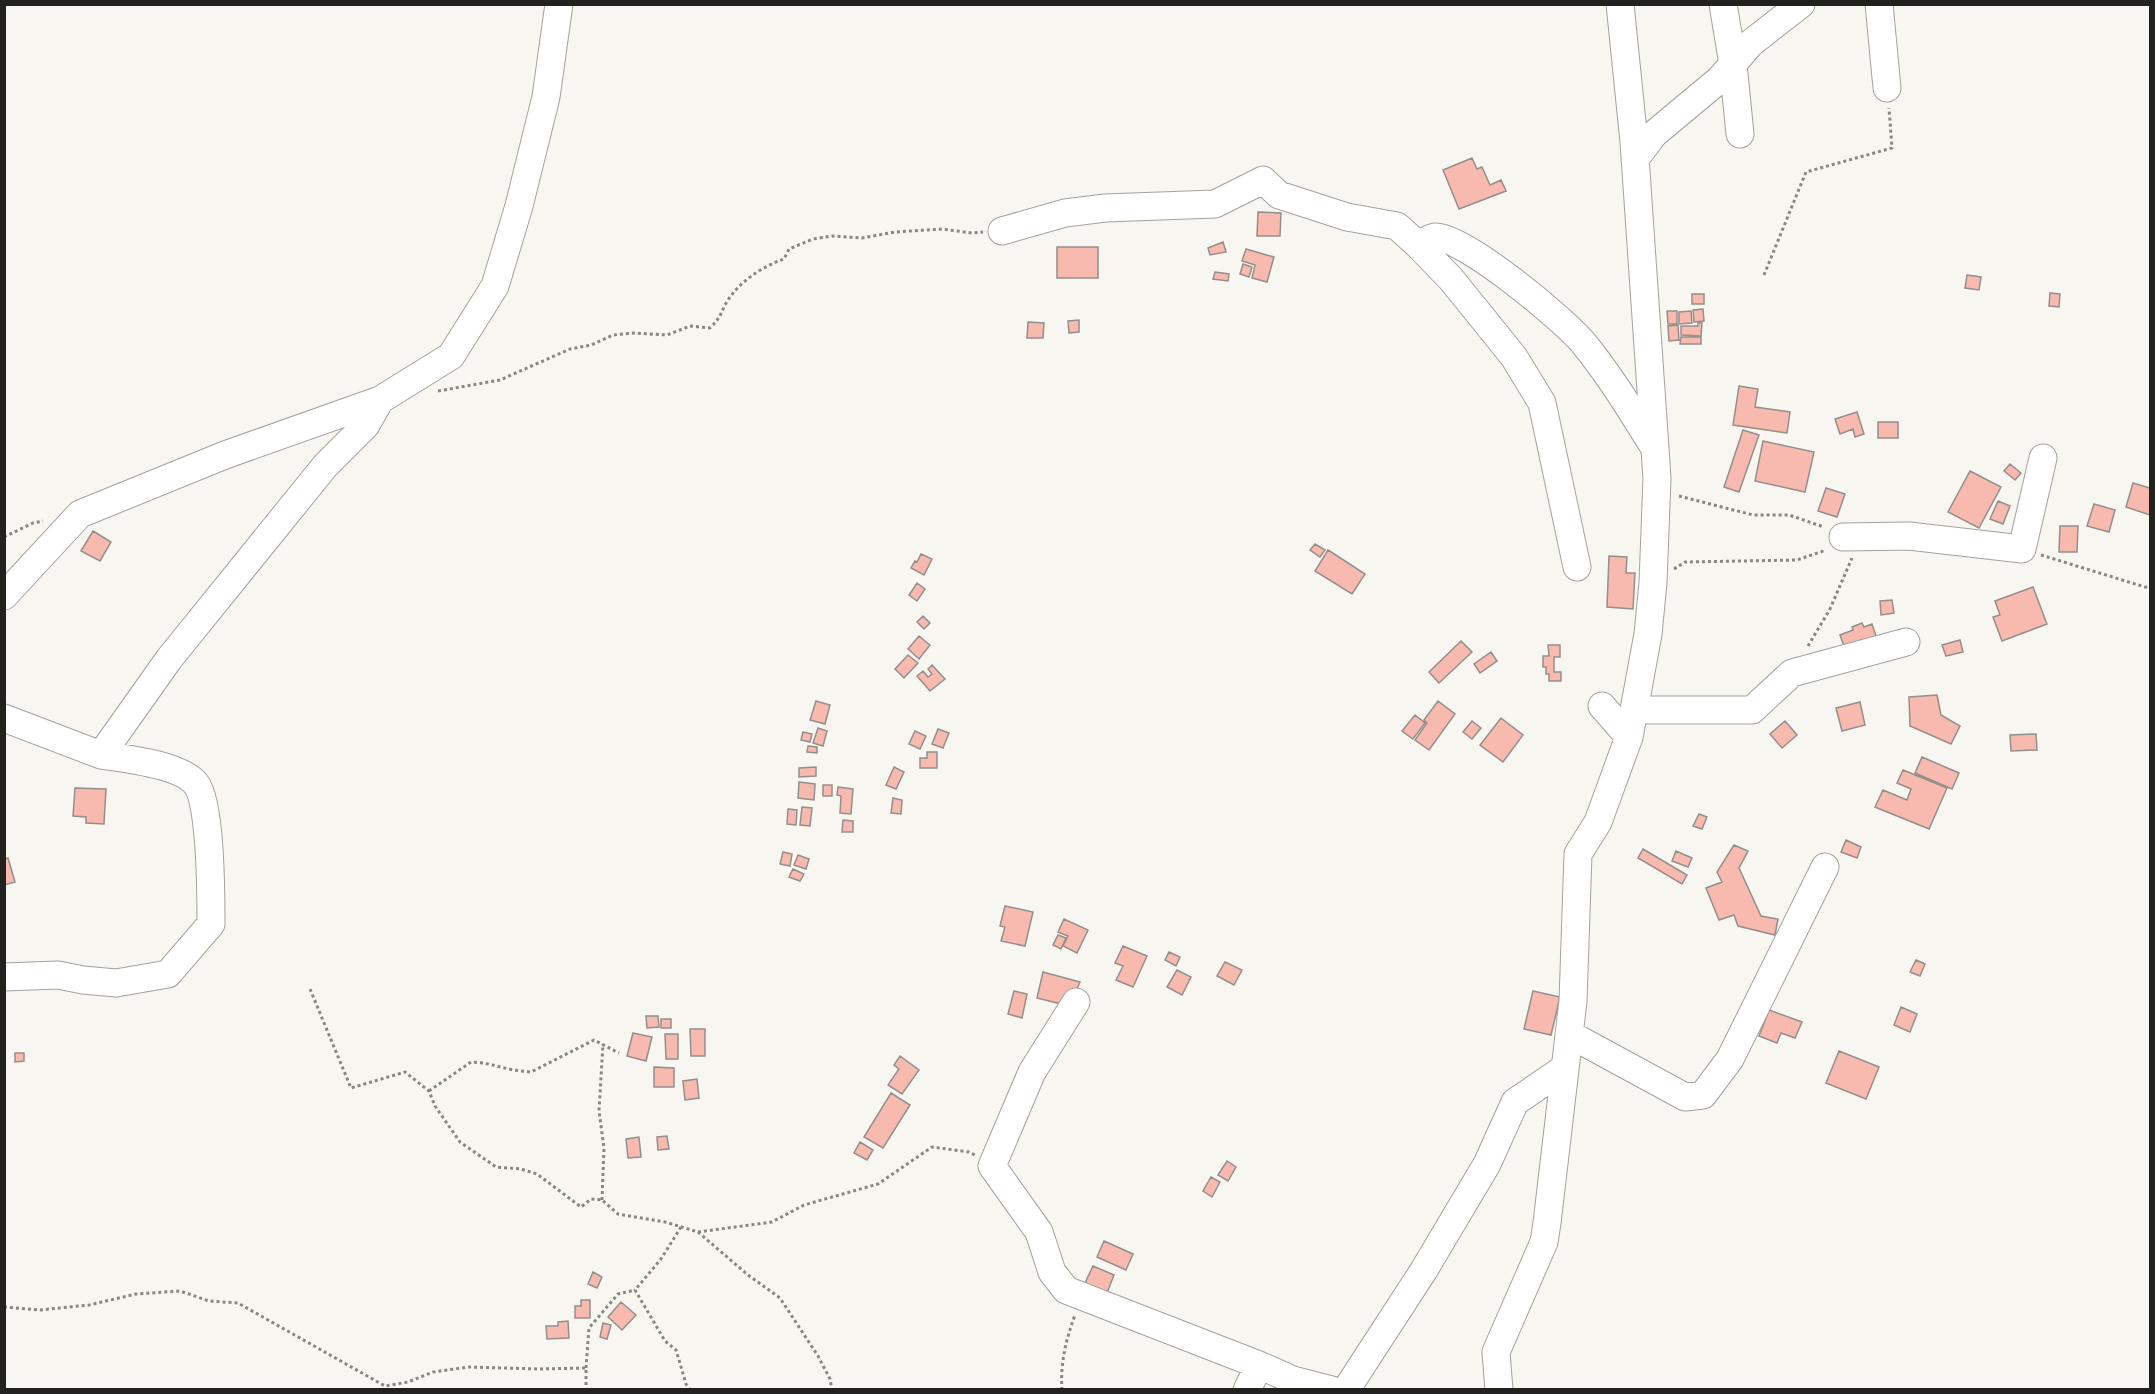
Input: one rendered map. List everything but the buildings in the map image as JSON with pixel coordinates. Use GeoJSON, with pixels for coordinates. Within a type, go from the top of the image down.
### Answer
{"type":"FeatureCollection","features":[{"type":"Feature","properties":{"kind":"street"},"geometry":{"type":"LineString","coordinates":[[4,596],[80,514],[225,455],[381,400],[451,356],[495,286],[519,206],[546,97],[559,4]]}},
{"type":"Feature","properties":{"kind":"street"},"geometry":{"type":"LineString","coordinates":[[1499,1389],[1496,1352],[1544,1242],[1573,1001],[1578,854],[1598,822],[1629,737],[1648,633],[1653,583],[1657,478],[1635,159],[1620,4]]}},
{"type":"Feature","properties":{"kind":"street"},"geometry":{"type":"LineString","coordinates":[[1723,4],[1733,64],[1740,134]]}},
{"type":"Feature","properties":{"kind":"street"},"geometry":{"type":"LineString","coordinates":[[1635,159],[1654,134],[1720,79],[1751,43],[1801,4]]}},
{"type":"Feature","properties":{"kind":"street"},"geometry":{"type":"LineString","coordinates":[[1879,4],[1887,88]]}},
{"type":"Feature","properties":{"kind":"street"},"geometry":{"type":"LineString","coordinates":[[1002,231],[1065,213],[1105,208],[1215,204],[1263,180],[1279,195],[1347,217],[1397,226],[1419,244],[1451,279],[1514,357],[1542,403],[1577,567]]}},
{"type":"Feature","properties":{"kind":"street"},"geometry":{"type":"LineString","coordinates":[[1419,244],[1435,237],[1459,244],[1528,293],[1584,343],[1616,387],[1654,447]]}},
{"type":"Feature","properties":{"kind":"street"},"geometry":{"type":"LineString","coordinates":[[101,754],[177,650],[325,466],[366,425],[381,400]]}},
{"type":"Feature","properties":{"kind":"street"},"geometry":{"type":"LineString","coordinates":[[1852,537],[1909,536],[2022,549],[2043,458]]}},
{"type":"Feature","properties":{"kind":"street"},"geometry":{"type":"LineString","coordinates":[[1634,710],[1752,710],[1792,673],[1906,642]]}},
{"type":"Feature","properties":{"kind":"street"},"geometry":{"type":"LineString","coordinates":[[1602,705],[1629,737]]}},
{"type":"Feature","properties":{"kind":"street"},"geometry":{"type":"LineString","coordinates":[[4,718],[101,754],[137,759],[167,768],[195,782],[203,794],[211,878],[211,924],[168,974],[116,983],[58,975],[4,977]]}},
{"type":"Feature","properties":{"kind":"street"},"geometry":{"type":"LineString","coordinates":[[1569,1034],[1685,1097],[1703,1095],[1730,1059],[1825,867]]}},
{"type":"Feature","properties":{"kind":"street"},"geometry":{"type":"LineString","coordinates":[[1076,1002],[1032,1072],[992,1166],[1039,1232],[1052,1272],[1066,1290],[1293,1380],[1332,1389]]}},
{"type":"Feature","properties":{"kind":"street"},"geometry":{"type":"LineString","coordinates":[[1346,1389],[1424,1270],[1487,1164],[1515,1102],[1565,1068]]}},
{"type":"Feature","properties":{"kind":"street"},"geometry":{"type":"LineString","coordinates":[[1246,1389],[1259,1365]]}},
{"type":"Feature","properties":{"kind":"path"},"geometry":{"type":"LineString","coordinates":[[1764,275],[1806,172],[1892,148],[1887,88]]}},
{"type":"Feature","properties":{"kind":"path"},"geometry":{"type":"LineString","coordinates":[[434,392],[500,380],[570,349],[591,345],[613,335],[667,334],[690,326],[710,328],[722,316],[726,304],[743,283],[765,266],[784,259],[789,249],[813,239],[832,236],[862,238],[895,232],[942,229],[972,233],[1002,231]]}},
{"type":"Feature","properties":{"kind":"path"},"geometry":{"type":"LineString","coordinates":[[1657,478],[1674,495],[1753,514],[1789,515],[1852,537]]}},
{"type":"Feature","properties":{"kind":"path"},"geometry":{"type":"LineString","coordinates":[[1653,583],[1685,562],[1797,560],[1823,552],[1852,537]]}},
{"type":"Feature","properties":{"kind":"path"},"geometry":{"type":"LineString","coordinates":[[1792,673],[1830,609],[1852,537]]}},
{"type":"Feature","properties":{"kind":"path"},"geometry":{"type":"LineString","coordinates":[[2022,549],[2151,587]]}},
{"type":"Feature","properties":{"kind":"path"},"geometry":{"type":"LineString","coordinates":[[4,815],[4,820]]}},
{"type":"Feature","properties":{"kind":"path"},"geometry":{"type":"LineString","coordinates":[[310,989],[351,1088],[405,1072],[429,1091],[435,1106],[460,1142],[496,1167],[521,1168],[537,1174],[580,1207],[591,1199],[602,1200],[618,1214],[665,1222],[698,1232],[772,1222],[804,1204],[878,1184],[932,1147],[969,1152],[992,1166]]}},
{"type":"Feature","properties":{"kind":"path"},"geometry":{"type":"LineString","coordinates":[[429,1091],[471,1062],[531,1072],[594,1040],[619,1053]]}},
{"type":"Feature","properties":{"kind":"path"},"geometry":{"type":"LineString","coordinates":[[602,1200],[604,1148],[599,1111],[603,1044]]}},
{"type":"Feature","properties":{"kind":"path"},"geometry":{"type":"LineString","coordinates":[[586,1389],[589,1328],[618,1294],[635,1290],[661,1258],[681,1227]]}},
{"type":"Feature","properties":{"kind":"path"},"geometry":{"type":"LineString","coordinates":[[698,1232],[748,1275],[780,1298],[818,1356],[830,1379],[832,1389]]}},
{"type":"Feature","properties":{"kind":"path"},"geometry":{"type":"LineString","coordinates":[[635,1290],[665,1341],[676,1350],[686,1384],[690,1389]]}},
{"type":"Feature","properties":{"kind":"path"},"geometry":{"type":"LineString","coordinates":[[4,1307],[40,1310],[89,1305],[136,1294],[180,1291],[209,1301],[238,1303],[383,1388],[408,1382],[433,1372],[469,1367],[586,1368]]}},
{"type":"Feature","properties":{"kind":"path"},"geometry":{"type":"LineString","coordinates":[[1062,1389],[1061,1373],[1068,1335],[1082,1296]]}}]}
